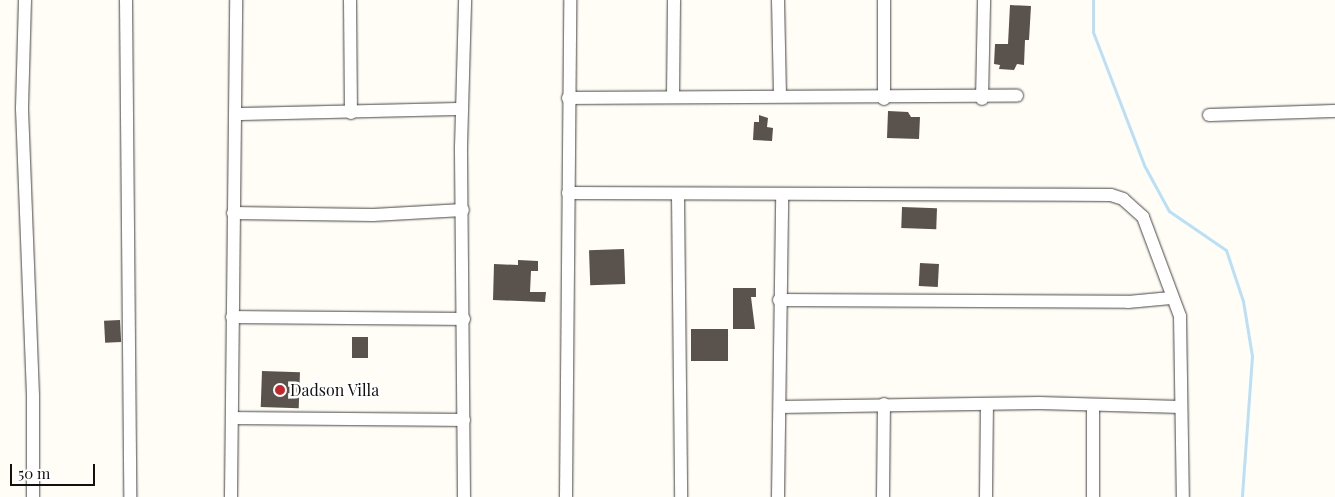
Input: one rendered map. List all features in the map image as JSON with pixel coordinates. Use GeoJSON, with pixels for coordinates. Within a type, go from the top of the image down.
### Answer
{"type":"FeatureCollection","features":[{"type":"Feature","properties":{"kind":"street"},"geometry":{"type":"LineString","coordinates":[[25,0],[22,109],[33,397],[33,497]]}},
{"type":"Feature","properties":{"kind":"street"},"geometry":{"type":"LineString","coordinates":[[126,0],[130,497]]}},
{"type":"Feature","properties":{"kind":"street"},"geometry":{"type":"LineString","coordinates":[[231,497],[236,0]]}},
{"type":"Feature","properties":{"kind":"street"},"geometry":{"type":"LineString","coordinates":[[350,0],[352,112]]}},
{"type":"Feature","properties":{"kind":"street"},"geometry":{"type":"LineString","coordinates":[[464,497],[462,109],[465,0]]}},
{"type":"Feature","properties":{"kind":"street"},"geometry":{"type":"LineString","coordinates":[[566,497],[571,277],[568,193],[570,0]]}},
{"type":"Feature","properties":{"kind":"street"},"geometry":{"type":"LineString","coordinates":[[674,0],[674,96]]}},
{"type":"Feature","properties":{"kind":"street"},"geometry":{"type":"LineString","coordinates":[[778,0],[780,96]]}},
{"type":"Feature","properties":{"kind":"street"},"geometry":{"type":"LineString","coordinates":[[884,0],[884,99]]}},
{"type":"Feature","properties":{"kind":"street"},"geometry":{"type":"LineString","coordinates":[[982,98],[984,0]]}},
{"type":"Feature","properties":{"kind":"street"},"geometry":{"type":"LineString","coordinates":[[568,98],[780,96],[884,99],[1017,96]]}},
{"type":"Feature","properties":{"kind":"street"},"geometry":{"type":"LineString","coordinates":[[236,114],[462,109]]}},
{"type":"Feature","properties":{"kind":"street"},"geometry":{"type":"LineString","coordinates":[[1209,115],[1335,112]]}},
{"type":"Feature","properties":{"kind":"street"},"geometry":{"type":"LineString","coordinates":[[568,193],[782,196],[1111,195],[1122,199],[1143,217],[1180,316],[1183,497]]}},
{"type":"Feature","properties":{"kind":"street"},"geometry":{"type":"LineString","coordinates":[[678,195],[681,497]]}},
{"type":"Feature","properties":{"kind":"street"},"geometry":{"type":"LineString","coordinates":[[778,497],[780,407],[779,300],[782,196]]}},
{"type":"Feature","properties":{"kind":"street"},"geometry":{"type":"LineString","coordinates":[[233,213],[373,214],[463,210]]}},
{"type":"Feature","properties":{"kind":"street"},"geometry":{"type":"LineString","coordinates":[[779,300],[1128,302],[1172,298]]}},
{"type":"Feature","properties":{"kind":"street"},"geometry":{"type":"LineString","coordinates":[[232,317],[464,319]]}},
{"type":"Feature","properties":{"kind":"street"},"geometry":{"type":"LineString","coordinates":[[780,407],[884,404],[1181,407]]}},
{"type":"Feature","properties":{"kind":"street"},"geometry":{"type":"LineString","coordinates":[[883,497],[884,404]]}},
{"type":"Feature","properties":{"kind":"street"},"geometry":{"type":"LineString","coordinates":[[986,497],[987,405]]}},
{"type":"Feature","properties":{"kind":"street"},"geometry":{"type":"LineString","coordinates":[[1092,406],[1094,497]]}},
{"type":"Feature","properties":{"kind":"street"},"geometry":{"type":"LineString","coordinates":[[233,418],[464,420]]}},
{"type":"Feature","properties":{"kind":"building"},"geometry":{"type":"Polygon","coordinates":[[[1010,5],[1031,6],[1029,40],[1025,40],[1024,65],[1017,64],[1014,70],[999,69],[1000,65],[994,64],[995,44],[1008,44],[1010,5]]]}},
{"type":"Feature","properties":{"kind":"building"},"geometry":{"type":"Polygon","coordinates":[[[888,111],[908,112],[911,117],[920,117],[919,139],[887,138],[888,111]]]}},
{"type":"Feature","properties":{"kind":"building"},"geometry":{"type":"Polygon","coordinates":[[[759,115],[768,118],[767,127],[773,128],[772,141],[753,140],[754,122],[759,122],[759,115]]]}},
{"type":"Feature","properties":{"kind":"building"},"geometry":{"type":"Polygon","coordinates":[[[902,207],[937,208],[936,229],[901,228],[902,207]]]}},
{"type":"Feature","properties":{"kind":"building"},"geometry":{"type":"Polygon","coordinates":[[[624,249],[625,284],[590,285],[589,250],[624,249]]]}},
{"type":"Feature","properties":{"kind":"building"},"geometry":{"type":"Polygon","coordinates":[[[518,260],[538,261],[538,271],[531,271],[530,292],[546,292],[545,302],[493,300],[494,264],[518,265],[518,260]]]}},
{"type":"Feature","properties":{"kind":"building"},"geometry":{"type":"Polygon","coordinates":[[[920,263],[939,264],[938,287],[919,286],[920,263]]]}},
{"type":"Feature","properties":{"kind":"building"},"geometry":{"type":"Polygon","coordinates":[[[733,288],[756,288],[756,297],[751,297],[755,329],[733,329],[733,288]]]}},
{"type":"Feature","properties":{"kind":"building"},"geometry":{"type":"Polygon","coordinates":[[[120,320],[121,342],[105,343],[104,321],[120,320]]]}},
{"type":"Feature","properties":{"kind":"building"},"geometry":{"type":"Polygon","coordinates":[[[691,329],[728,329],[728,361],[691,361],[691,329]]]}},
{"type":"Feature","properties":{"kind":"building"},"geometry":{"type":"Polygon","coordinates":[[[352,337],[368,337],[368,358],[352,358],[352,337]]]}},
{"type":"Feature","properties":{"kind":"building","name":"Dadson Villa"},"geometry":{"type":"Polygon","coordinates":[[[262,371],[300,372],[299,408],[261,407],[262,371]]]}},
{"type":"Feature","properties":{"kind":"waterway"},"geometry":{"type":"LineString","coordinates":[[1093,0],[1093,32],[1144,165],[1169,211],[1226,250],[1243,301],[1252,356],[1242,497]]}},
{"type":"Feature","properties":{"kind":"place","name":"Dadson Villa"},"geometry":{"type":"Point","coordinates":[280,390]}}]}
